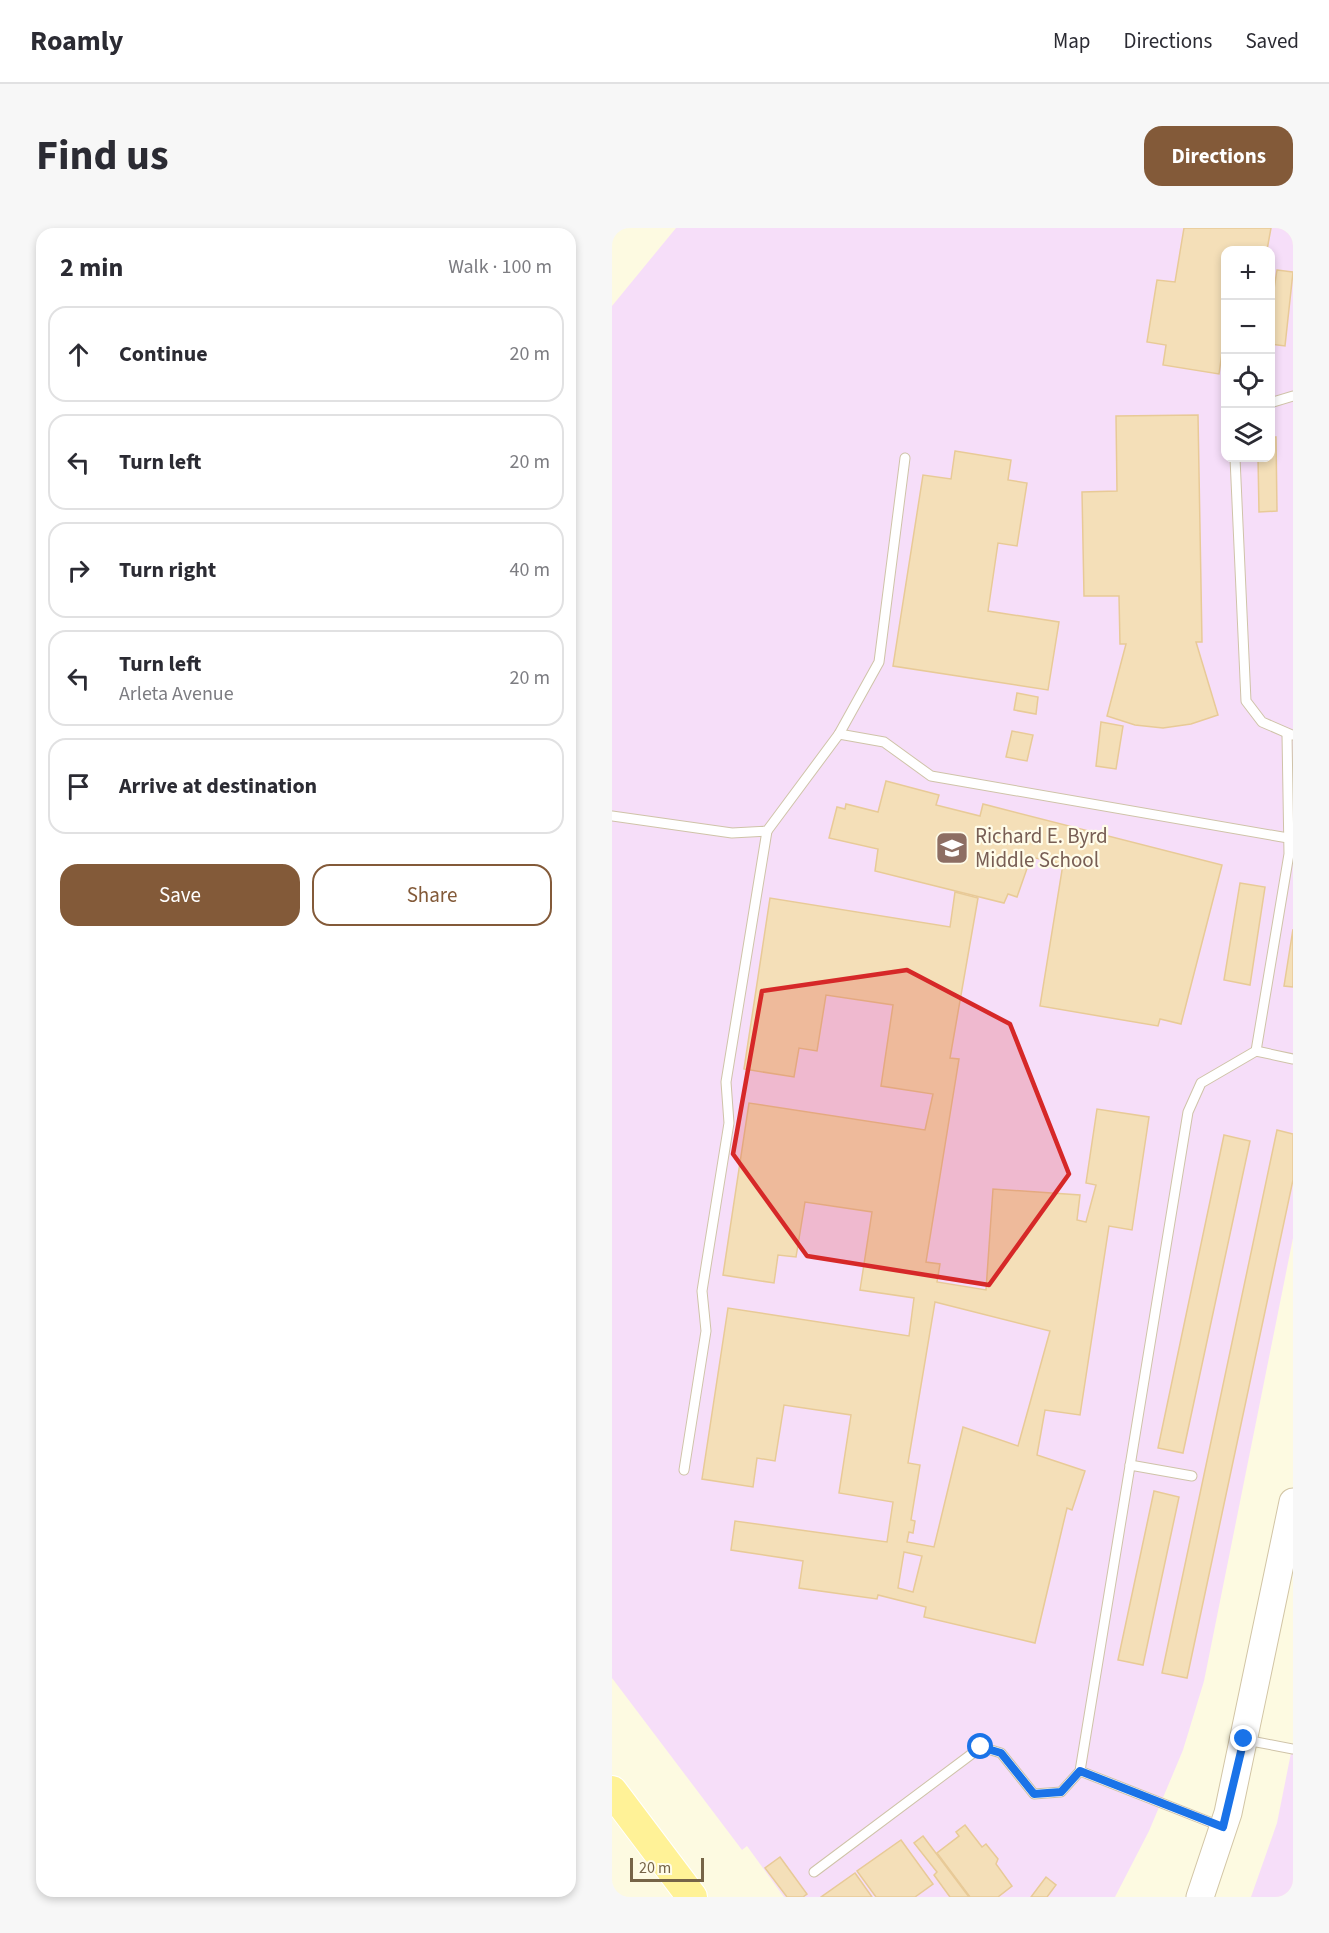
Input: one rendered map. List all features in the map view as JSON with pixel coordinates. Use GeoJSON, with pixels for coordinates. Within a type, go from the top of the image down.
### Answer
{"type":"FeatureCollection","features":[{"type":"Feature","properties":{"kind":"main road"},"geometry":{"type":"LineString","coordinates":[[1200,1897],[1223,1827],[1244,1739],[1283,1569],[1293,1502]]}},
{"type":"Feature","properties":{"kind":"main road"},"geometry":{"type":"LineString","coordinates":[[612,1791],[692,1897]]}},
{"type":"Feature","properties":{"kind":"lane"},"geometry":{"type":"LineString","coordinates":[[1275,401],[1293,396]]}},
{"type":"Feature","properties":{"kind":"lane"},"geometry":{"type":"LineString","coordinates":[[684,1470],[706,1331],[702,1291],[729,1123],[726,1082],[767,831],[839,734],[879,662],[905,458]]}},
{"type":"Feature","properties":{"kind":"lane"},"geometry":{"type":"LineString","coordinates":[[1235,462],[1246,701],[1262,722],[1290,735],[1289,854],[1257,1051]]}},
{"type":"Feature","properties":{"kind":"lane"},"geometry":{"type":"LineString","coordinates":[[839,734],[885,742],[931,776],[1288,838]]}},
{"type":"Feature","properties":{"kind":"lane"},"geometry":{"type":"LineString","coordinates":[[612,816],[732,833],[767,831]]}},
{"type":"Feature","properties":{"kind":"lane"},"geometry":{"type":"LineString","coordinates":[[814,1872],[981,1747],[1001,1753],[1034,1794],[1061,1792],[1080,1771],[1188,1112],[1201,1083],[1257,1051],[1293,1059]]}},
{"type":"Feature","properties":{"kind":"lane"},"geometry":{"type":"LineString","coordinates":[[1130,1465],[1192,1476]]}},
{"type":"Feature","properties":{"kind":"lane"},"geometry":{"type":"LineString","coordinates":[[1244,1739],[1293,1749]]}},
{"type":"Feature","properties":{"kind":"lane"},"geometry":{"type":"LineString","coordinates":[[1080,1771],[1223,1827]]}},
{"type":"Feature","properties":{"kind":"highlighted area"},"geometry":{"type":"Polygon","coordinates":[[[907,970],[1010,1024],[1069,1174],[989,1285],[807,1256],[733,1154],[762,991],[907,970]]]}},
{"type":"Feature","properties":{"kind":"shaded area","name":"Richard E. Byrd Middle School"},"geometry":{"type":"Polygon","coordinates":[[[676,228],[1293,228],[1293,1238],[1204,1681],[1183,1750],[1149,1831],[1115,1897],[784,1897],[747,1846],[742,1850],[612,1678],[612,306],[676,228]]]}},
{"type":"Feature","properties":{"kind":"shaded area"},"geometry":{"type":"Polygon","coordinates":[[[1293,1743],[1293,1897],[1251,1897],[1277,1823],[1293,1743]]]}},
{"type":"Feature","properties":{"kind":"building"},"geometry":{"type":"Polygon","coordinates":[[[1184,228],[1271,228],[1268,246],[1221,246],[1219,374],[1163,365],[1166,345],[1147,342],[1157,280],[1175,282],[1184,228]]]}},
{"type":"Feature","properties":{"kind":"building"},"geometry":{"type":"Polygon","coordinates":[[[1277,270],[1293,272],[1285,346],[1275,345],[1277,270]]]}},
{"type":"Feature","properties":{"kind":"building"},"geometry":{"type":"Polygon","coordinates":[[[1198,415],[1202,642],[1196,642],[1218,715],[1191,724],[1163,728],[1135,725],[1107,716],[1126,644],[1120,644],[1119,596],[1084,596],[1082,492],[1117,491],[1116,416],[1198,415]]]}},
{"type":"Feature","properties":{"kind":"building"},"geometry":{"type":"Polygon","coordinates":[[[1276,437],[1277,511],[1259,512],[1258,462],[1275,462],[1276,437]]]}},
{"type":"Feature","properties":{"kind":"building"},"geometry":{"type":"Polygon","coordinates":[[[955,451],[1011,460],[1008,480],[1027,483],[1017,546],[998,543],[988,611],[1059,622],[1048,690],[893,666],[923,475],[951,479],[955,451]]]}},
{"type":"Feature","properties":{"kind":"building"},"geometry":{"type":"Polygon","coordinates":[[[1017,693],[1038,697],[1036,714],[1014,710],[1017,693]]]}},
{"type":"Feature","properties":{"kind":"building"},"geometry":{"type":"Polygon","coordinates":[[[1101,722],[1123,726],[1116,769],[1096,766],[1101,722]]]}},
{"type":"Feature","properties":{"kind":"building"},"geometry":{"type":"Polygon","coordinates":[[[1012,731],[1033,735],[1027,761],[1006,757],[1012,731]]]}},
{"type":"Feature","properties":{"kind":"building"},"geometry":{"type":"Polygon","coordinates":[[[886,781],[939,795],[936,805],[980,816],[983,804],[1222,865],[1181,1024],[1160,1019],[1158,1026],[1040,1006],[1063,864],[1031,857],[1017,897],[1008,894],[1004,903],[875,871],[878,849],[829,838],[837,807],[845,809],[846,804],[878,812],[886,781]]]}},
{"type":"Feature","properties":{"kind":"building"},"geometry":{"type":"Polygon","coordinates":[[[1240,883],[1265,887],[1250,985],[1224,980],[1240,883]]]}},
{"type":"Feature","properties":{"kind":"building"},"geometry":{"type":"Polygon","coordinates":[[[955,892],[978,898],[950,1058],[959,1059],[926,1262],[940,1264],[937,1282],[986,1290],[993,1189],[1080,1195],[1077,1220],[1086,1222],[1096,1185],[1086,1183],[1097,1109],[1149,1117],[1132,1230],[1109,1226],[1080,1415],[1045,1410],[1037,1455],[1085,1471],[1072,1510],[1067,1508],[1035,1643],[924,1617],[926,1607],[878,1595],[877,1599],[799,1588],[803,1561],[731,1550],[735,1521],[887,1542],[893,1502],[839,1493],[851,1415],[784,1405],[775,1461],[757,1458],[753,1487],[702,1479],[728,1308],[909,1336],[914,1298],[860,1290],[872,1212],[805,1202],[796,1257],[778,1255],[774,1283],[723,1275],[749,1103],[925,1130],[933,1094],[881,1086],[893,1005],[826,995],[817,1051],[799,1048],[794,1077],[744,1069],[770,898],[950,927],[955,892]],[[935,1302],[908,1463],[920,1465],[911,1520],[915,1521],[913,1533],[909,1532],[907,1542],[934,1547],[963,1427],[1018,1446],[1050,1331],[935,1302]],[[904,1552],[898,1588],[913,1592],[922,1556],[904,1552]]]}},
{"type":"Feature","properties":{"kind":"building"},"geometry":{"type":"Polygon","coordinates":[[[1293,929],[1293,987],[1284,986],[1293,929]]]}},
{"type":"Feature","properties":{"kind":"building"},"geometry":{"type":"Polygon","coordinates":[[[1277,1130],[1293,1134],[1293,1180],[1187,1678],[1162,1673],[1277,1130]]]}},
{"type":"Feature","properties":{"kind":"building"},"geometry":{"type":"Polygon","coordinates":[[[1224,1135],[1250,1141],[1183,1453],[1158,1448],[1224,1135]]]}},
{"type":"Feature","properties":{"kind":"building"},"geometry":{"type":"Polygon","coordinates":[[[1154,1491],[1179,1497],[1143,1665],[1118,1660],[1154,1491]]]}},
{"type":"Feature","properties":{"kind":"building"},"geometry":{"type":"Polygon","coordinates":[[[965,1825],[982,1847],[986,1844],[998,1859],[996,1864],[1012,1886],[998,1897],[970,1897],[937,1853],[959,1836],[956,1832],[965,1825]]]}},
{"type":"Feature","properties":{"kind":"building"},"geometry":{"type":"Polygon","coordinates":[[[923,1836],[969,1897],[950,1897],[934,1875],[937,1872],[914,1843],[923,1836]]]}},
{"type":"Feature","properties":{"kind":"building"},"geometry":{"type":"Polygon","coordinates":[[[901,1840],[933,1884],[915,1897],[876,1897],[857,1871],[901,1840]]]}},
{"type":"Feature","properties":{"kind":"building"},"geometry":{"type":"Polygon","coordinates":[[[780,1857],[807,1894],[803,1897],[787,1897],[765,1868],[780,1857]]]}},
{"type":"Feature","properties":{"kind":"building"},"geometry":{"type":"Polygon","coordinates":[[[855,1873],[872,1897],[821,1897],[855,1873]]]}},
{"type":"Feature","properties":{"kind":"building"},"geometry":{"type":"Polygon","coordinates":[[[1046,1877],[1056,1885],[1047,1897],[1031,1897],[1046,1877]]]}},
{"type":"Feature","properties":{"kind":"place","name":"Richard E. Byrd Middle School"},"geometry":{"type":"Point","coordinates":[952,848]}},
{"type":"Feature","properties":{"kind":"route"},"geometry":{"type":"LineString","coordinates":[[981,1747],[1001,1753],[1034,1794],[1061,1792],[1080,1771],[1223,1827],[1244,1739]]}}]}
